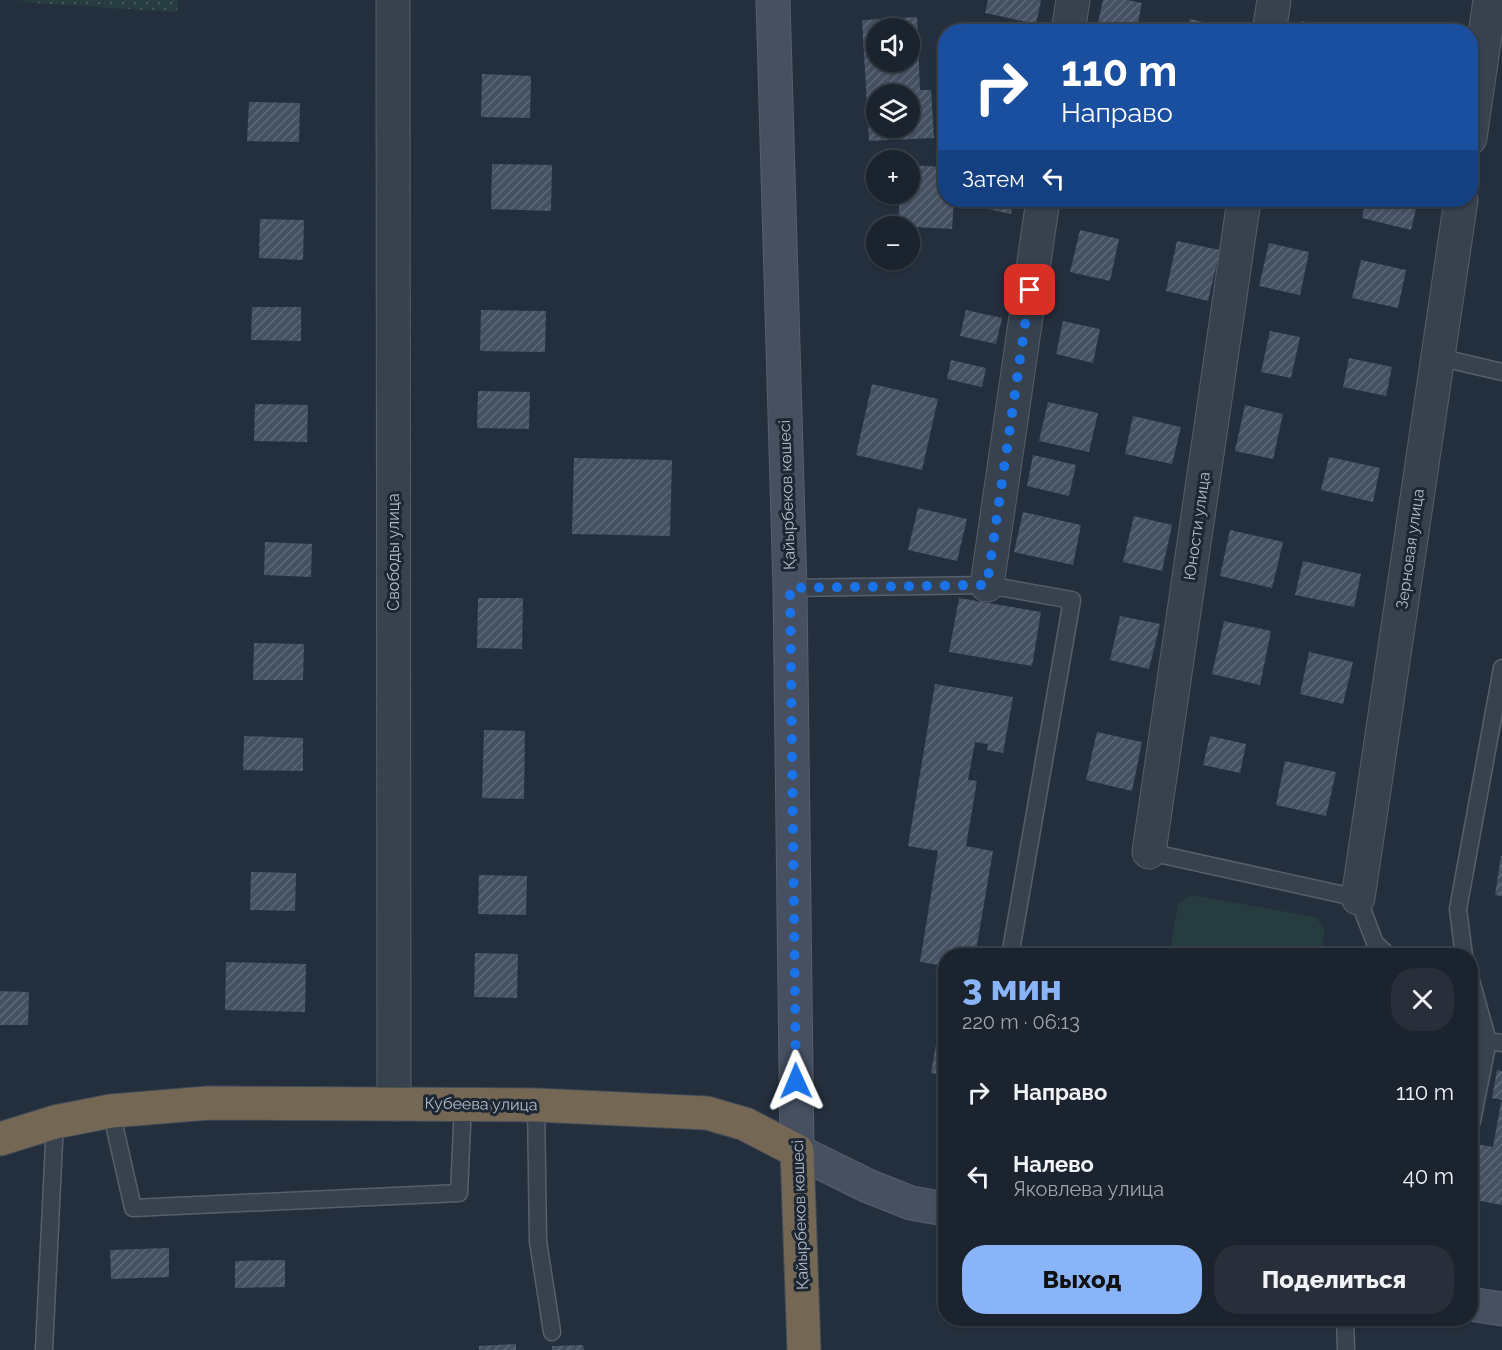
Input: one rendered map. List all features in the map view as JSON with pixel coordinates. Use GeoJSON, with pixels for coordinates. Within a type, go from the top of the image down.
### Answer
{"type":"FeatureCollection","features":[{"type":"Feature","properties":{"kind":"highway","name":"Кубеева улица"},"geometry":{"type":"LineString","coordinates":[[0,1139],[55,1122],[111,1111],[208,1103],[536,1105],[707,1113],[745,1124],[798,1151]]}},
{"type":"Feature","properties":{"kind":"highway","name":"Қайырбеков көшесі"},"geometry":{"type":"LineString","coordinates":[[798,1151],[804,1350]]}},
{"type":"Feature","properties":{"kind":"main road","name":"Қайырбеков көшесі"},"geometry":{"type":"LineString","coordinates":[[773,0],[790,588],[798,1151]]}},
{"type":"Feature","properties":{"kind":"main road","name":"Кубеева улица"},"geometry":{"type":"LineString","coordinates":[[798,1151],[868,1186],[911,1203],[938,1208]]}},
{"type":"Feature","properties":{"kind":"main road"},"geometry":{"type":"LineString","coordinates":[[1478,1306],[1502,1310]]}},
{"type":"Feature","properties":{"kind":"street","name":"Свободы улица"},"geometry":{"type":"LineString","coordinates":[[393,0],[394,1104]]}},
{"type":"Feature","properties":{"kind":"street"},"geometry":{"type":"LineString","coordinates":[[1069,24],[1072,0]]}},
{"type":"Feature","properties":{"kind":"street"},"geometry":{"type":"LineString","coordinates":[[1270,24],[1274,0]]}},
{"type":"Feature","properties":{"kind":"street"},"geometry":{"type":"LineString","coordinates":[[1478,83],[1490,0]]}},
{"type":"Feature","properties":{"kind":"street"},"geometry":{"type":"LineString","coordinates":[[987,585],[1042,207]]}},
{"type":"Feature","properties":{"kind":"street","name":"Юности улица"},"geometry":{"type":"LineString","coordinates":[[1149,852],[1243,207]]}},
{"type":"Feature","properties":{"kind":"street","name":"Зерновая улица"},"geometry":{"type":"LineString","coordinates":[[1358,898],[1460,207]]}},
{"type":"Feature","properties":{"kind":"lane"},"geometry":{"type":"LineString","coordinates":[[1438,357],[1502,372]]}},
{"type":"Feature","properties":{"kind":"lane"},"geometry":{"type":"LineString","coordinates":[[790,588],[987,585],[1072,600],[1011,948]]}},
{"type":"Feature","properties":{"kind":"lane"},"geometry":{"type":"LineString","coordinates":[[1463,948],[1458,909],[1502,668]]}},
{"type":"Feature","properties":{"kind":"lane"},"geometry":{"type":"LineString","coordinates":[[1149,852],[1358,898],[1375,943],[1380,948]]}},
{"type":"Feature","properties":{"kind":"lane"},"geometry":{"type":"LineString","coordinates":[[1478,998],[1495,1042],[1478,1100]]}},
{"type":"Feature","properties":{"kind":"lane"},"geometry":{"type":"LineString","coordinates":[[1478,1030],[1495,1042]]}},
{"type":"Feature","properties":{"kind":"lane"},"geometry":{"type":"LineString","coordinates":[[111,1111],[133,1208],[459,1193],[462,1104]]}},
{"type":"Feature","properties":{"kind":"lane"},"geometry":{"type":"LineString","coordinates":[[536,1105],[538,1241],[552,1332]]}},
{"type":"Feature","properties":{"kind":"lane"},"geometry":{"type":"LineString","coordinates":[[44,1350],[55,1122]]}},
{"type":"Feature","properties":{"kind":"lane"},"geometry":{"type":"LineString","coordinates":[[1345,1326],[1346,1350]]}},
{"type":"Feature","properties":{"kind":"green space"},"geometry":{"type":"Polygon","coordinates":[[[18,0],[178,0],[177,12],[32,3],[18,0]]]}},
{"type":"Feature","properties":{"kind":"green space"},"geometry":{"type":"Polygon","coordinates":[[[1191,895],[1316,917],[1325,930],[1321,948],[1170,948],[1178,904],[1191,895]]]}},
{"type":"Feature","properties":{"kind":"building"},"geometry":{"type":"Polygon","coordinates":[[[988,0],[1041,0],[1036,24],[985,13],[988,0]]]}},
{"type":"Feature","properties":{"kind":"building"},"geometry":{"type":"Polygon","coordinates":[[[1103,0],[1128,0],[1142,3],[1138,24],[1098,24],[1103,0]]]}},
{"type":"Feature","properties":{"kind":"building"},"geometry":{"type":"Polygon","coordinates":[[[1190,19],[1212,24],[1189,24],[1190,19]]]}},
{"type":"Feature","properties":{"kind":"building"},"geometry":{"type":"Polygon","coordinates":[[[862,20],[866,20],[866,72],[919,72],[920,84],[866,84],[866,89],[862,20]]]}},
{"type":"Feature","properties":{"kind":"building"},"geometry":{"type":"Polygon","coordinates":[[[482,74],[531,76],[530,118],[481,117],[482,74]]]}},
{"type":"Feature","properties":{"kind":"building"},"geometry":{"type":"Polygon","coordinates":[[[920,90],[931,90],[934,138],[869,141],[869,138],[920,138],[920,90]]]}},
{"type":"Feature","properties":{"kind":"building"},"geometry":{"type":"Polygon","coordinates":[[[249,102],[300,103],[299,142],[247,141],[249,102]]]}},
{"type":"Feature","properties":{"kind":"building"},"geometry":{"type":"Polygon","coordinates":[[[492,164],[552,165],[551,211],[491,209],[492,164]]]}},
{"type":"Feature","properties":{"kind":"building"},"geometry":{"type":"Polygon","coordinates":[[[920,166],[938,167],[938,207],[954,207],[952,229],[920,227],[920,216],[899,216],[899,204],[920,204],[920,166]]]}},
{"type":"Feature","properties":{"kind":"building"},"geometry":{"type":"Polygon","coordinates":[[[980,207],[1012,207],[1011,214],[980,207]]]}},
{"type":"Feature","properties":{"kind":"building"},"geometry":{"type":"Polygon","coordinates":[[[1364,207],[1416,207],[1411,230],[1362,218],[1364,207]]]}},
{"type":"Feature","properties":{"kind":"building"},"geometry":{"type":"Polygon","coordinates":[[[260,219],[304,220],[303,260],[259,258],[260,219]]]}},
{"type":"Feature","properties":{"kind":"building"},"geometry":{"type":"Polygon","coordinates":[[[1080,230],[1119,239],[1110,281],[1070,272],[1080,230]]]}},
{"type":"Feature","properties":{"kind":"building"},"geometry":{"type":"Polygon","coordinates":[[[1177,241],[1220,250],[1208,301],[1166,291],[1177,241]]]}},
{"type":"Feature","properties":{"kind":"building"},"geometry":{"type":"Polygon","coordinates":[[[1269,243],[1309,252],[1300,295],[1259,286],[1269,243]]]}},
{"type":"Feature","properties":{"kind":"building"},"geometry":{"type":"Polygon","coordinates":[[[1361,260],[1406,270],[1398,308],[1352,298],[1361,260]]]}},
{"type":"Feature","properties":{"kind":"building"},"geometry":{"type":"Polygon","coordinates":[[[252,307],[301,307],[301,341],[251,340],[252,307]]]}},
{"type":"Feature","properties":{"kind":"building"},"geometry":{"type":"Polygon","coordinates":[[[481,310],[546,311],[545,352],[480,351],[481,310]]]}},
{"type":"Feature","properties":{"kind":"building"},"geometry":{"type":"Polygon","coordinates":[[[966,310],[1002,318],[996,344],[960,336],[966,310]]]}},
{"type":"Feature","properties":{"kind":"building"},"geometry":{"type":"Polygon","coordinates":[[[1063,321],[1100,329],[1093,363],[1056,354],[1063,321]]]}},
{"type":"Feature","properties":{"kind":"building"},"geometry":{"type":"Polygon","coordinates":[[[1270,331],[1300,337],[1291,378],[1261,372],[1270,331]]]}},
{"type":"Feature","properties":{"kind":"building"},"geometry":{"type":"Polygon","coordinates":[[[1349,358],[1392,367],[1386,396],[1343,387],[1349,358]]]}},
{"type":"Feature","properties":{"kind":"building"},"geometry":{"type":"Polygon","coordinates":[[[951,360],[986,368],[982,387],[947,379],[951,360]]]}},
{"type":"Feature","properties":{"kind":"building"},"geometry":{"type":"Polygon","coordinates":[[[872,384],[938,399],[922,470],[856,455],[872,384]]]}},
{"type":"Feature","properties":{"kind":"building"},"geometry":{"type":"Polygon","coordinates":[[[478,391],[530,392],[529,429],[477,428],[478,391]]]}},
{"type":"Feature","properties":{"kind":"building"},"geometry":{"type":"Polygon","coordinates":[[[1048,402],[1098,413],[1089,452],[1039,441],[1048,402]]]}},
{"type":"Feature","properties":{"kind":"building"},"geometry":{"type":"Polygon","coordinates":[[[255,404],[308,405],[307,442],[254,441],[255,404]]]}},
{"type":"Feature","properties":{"kind":"building"},"geometry":{"type":"Polygon","coordinates":[[[1245,405],[1283,414],[1273,459],[1235,451],[1245,405]]]}},
{"type":"Feature","properties":{"kind":"building"},"geometry":{"type":"Polygon","coordinates":[[[1133,416],[1181,427],[1172,464],[1125,454],[1133,416]]]}},
{"type":"Feature","properties":{"kind":"building"},"geometry":{"type":"Polygon","coordinates":[[[1033,455],[1076,465],[1069,496],[1027,486],[1033,455]]]}},
{"type":"Feature","properties":{"kind":"building"},"geometry":{"type":"Polygon","coordinates":[[[1329,457],[1380,468],[1373,502],[1321,490],[1329,457]]]}},
{"type":"Feature","properties":{"kind":"building"},"geometry":{"type":"Polygon","coordinates":[[[574,458],[672,460],[670,536],[572,534],[574,458]]]}},
{"type":"Feature","properties":{"kind":"building"},"geometry":{"type":"Polygon","coordinates":[[[918,508],[967,519],[957,561],[908,550],[918,508]]]}},
{"type":"Feature","properties":{"kind":"building"},"geometry":{"type":"Polygon","coordinates":[[[1023,512],[1081,525],[1073,565],[1014,552],[1023,512]]]}},
{"type":"Feature","properties":{"kind":"building"},"geometry":{"type":"Polygon","coordinates":[[[1134,516],[1172,525],[1162,571],[1123,562],[1134,516]]]}},
{"type":"Feature","properties":{"kind":"building"},"geometry":{"type":"Polygon","coordinates":[[[1230,530],[1283,542],[1272,588],[1220,576],[1230,530]]]}},
{"type":"Feature","properties":{"kind":"building"},"geometry":{"type":"Polygon","coordinates":[[[265,542],[312,544],[311,577],[264,575],[265,542]]]}},
{"type":"Feature","properties":{"kind":"building"},"geometry":{"type":"Polygon","coordinates":[[[1303,561],[1361,574],[1354,607],[1295,595],[1303,561]]]}},
{"type":"Feature","properties":{"kind":"building"},"geometry":{"type":"Polygon","coordinates":[[[478,598],[523,598],[522,649],[477,648],[478,598]]]}},
{"type":"Feature","properties":{"kind":"building"},"geometry":{"type":"Polygon","coordinates":[[[959,598],[1041,612],[1032,666],[949,652],[959,598]]]}},
{"type":"Feature","properties":{"kind":"building"},"geometry":{"type":"Polygon","coordinates":[[[1120,616],[1160,624],[1149,669],[1110,660],[1120,616]]]}},
{"type":"Feature","properties":{"kind":"building"},"geometry":{"type":"Polygon","coordinates":[[[1224,621],[1271,631],[1260,685],[1212,674],[1224,621]]]}},
{"type":"Feature","properties":{"kind":"building"},"geometry":{"type":"Polygon","coordinates":[[[254,643],[304,644],[303,680],[253,680],[254,643]]]}},
{"type":"Feature","properties":{"kind":"building"},"geometry":{"type":"Polygon","coordinates":[[[1309,652],[1353,662],[1343,704],[1300,694],[1309,652]]]}},
{"type":"Feature","properties":{"kind":"building"},"geometry":{"type":"Polygon","coordinates":[[[935,684],[1013,697],[1003,753],[987,750],[988,744],[975,742],[968,780],[977,781],[966,846],[993,851],[976,948],[938,948],[938,965],[920,962],[938,851],[908,846],[935,684]]]}},
{"type":"Feature","properties":{"kind":"building"},"geometry":{"type":"Polygon","coordinates":[[[484,730],[525,731],[524,799],[482,798],[484,730]]]}},
{"type":"Feature","properties":{"kind":"building"},"geometry":{"type":"Polygon","coordinates":[[[1097,732],[1142,742],[1132,791],[1086,780],[1097,732]]]}},
{"type":"Feature","properties":{"kind":"building"},"geometry":{"type":"Polygon","coordinates":[[[244,736],[303,738],[303,771],[243,770],[244,736]]]}},
{"type":"Feature","properties":{"kind":"building"},"geometry":{"type":"Polygon","coordinates":[[[1210,736],[1246,744],[1240,773],[1203,765],[1210,736]]]}},
{"type":"Feature","properties":{"kind":"building"},"geometry":{"type":"Polygon","coordinates":[[[1285,761],[1336,772],[1326,816],[1276,805],[1285,761]]]}},
{"type":"Feature","properties":{"kind":"building"},"geometry":{"type":"Polygon","coordinates":[[[1502,856],[1502,896],[1495,895],[1502,856]]]}},
{"type":"Feature","properties":{"kind":"building"},"geometry":{"type":"Polygon","coordinates":[[[251,872],[296,873],[295,911],[250,910],[251,872]]]}},
{"type":"Feature","properties":{"kind":"building"},"geometry":{"type":"Polygon","coordinates":[[[479,875],[527,876],[526,915],[478,914],[479,875]]]}},
{"type":"Feature","properties":{"kind":"building"},"geometry":{"type":"Polygon","coordinates":[[[475,953],[518,954],[517,998],[474,997],[475,953]]]}},
{"type":"Feature","properties":{"kind":"building"},"geometry":{"type":"Polygon","coordinates":[[[226,962],[306,964],[305,1012],[225,1010],[226,962]]]}},
{"type":"Feature","properties":{"kind":"building"},"geometry":{"type":"Polygon","coordinates":[[[0,991],[29,992],[28,1025],[0,1025],[0,991]]]}},
{"type":"Feature","properties":{"kind":"building"},"geometry":{"type":"Polygon","coordinates":[[[938,1033],[938,1074],[931,1073],[938,1033]]]}},
{"type":"Feature","properties":{"kind":"building"},"geometry":{"type":"Polygon","coordinates":[[[1497,1070],[1502,1071],[1502,1100],[1492,1098],[1497,1070]]]}},
{"type":"Feature","properties":{"kind":"building"},"geometry":{"type":"Polygon","coordinates":[[[1502,1102],[1502,1205],[1478,1200],[1478,1144],[1493,1147],[1502,1102]]]}},
{"type":"Feature","properties":{"kind":"building"},"geometry":{"type":"Polygon","coordinates":[[[169,1248],[169,1277],[111,1279],[110,1250],[169,1248]]]}},
{"type":"Feature","properties":{"kind":"building"},"geometry":{"type":"Polygon","coordinates":[[[285,1260],[285,1287],[235,1288],[235,1261],[285,1260]]]}},
{"type":"Feature","properties":{"kind":"building"},"geometry":{"type":"Polygon","coordinates":[[[516,1344],[516,1350],[479,1350],[479,1346],[516,1344]]]}},
{"type":"Feature","properties":{"kind":"building"},"geometry":{"type":"Polygon","coordinates":[[[583,1345],[584,1350],[552,1350],[552,1346],[583,1345]]]}},
{"type":"Feature","properties":{"kind":"route"},"geometry":{"type":"LineString","coordinates":[[796,1081],[790,588],[987,585],[1030,290]]}}]}
